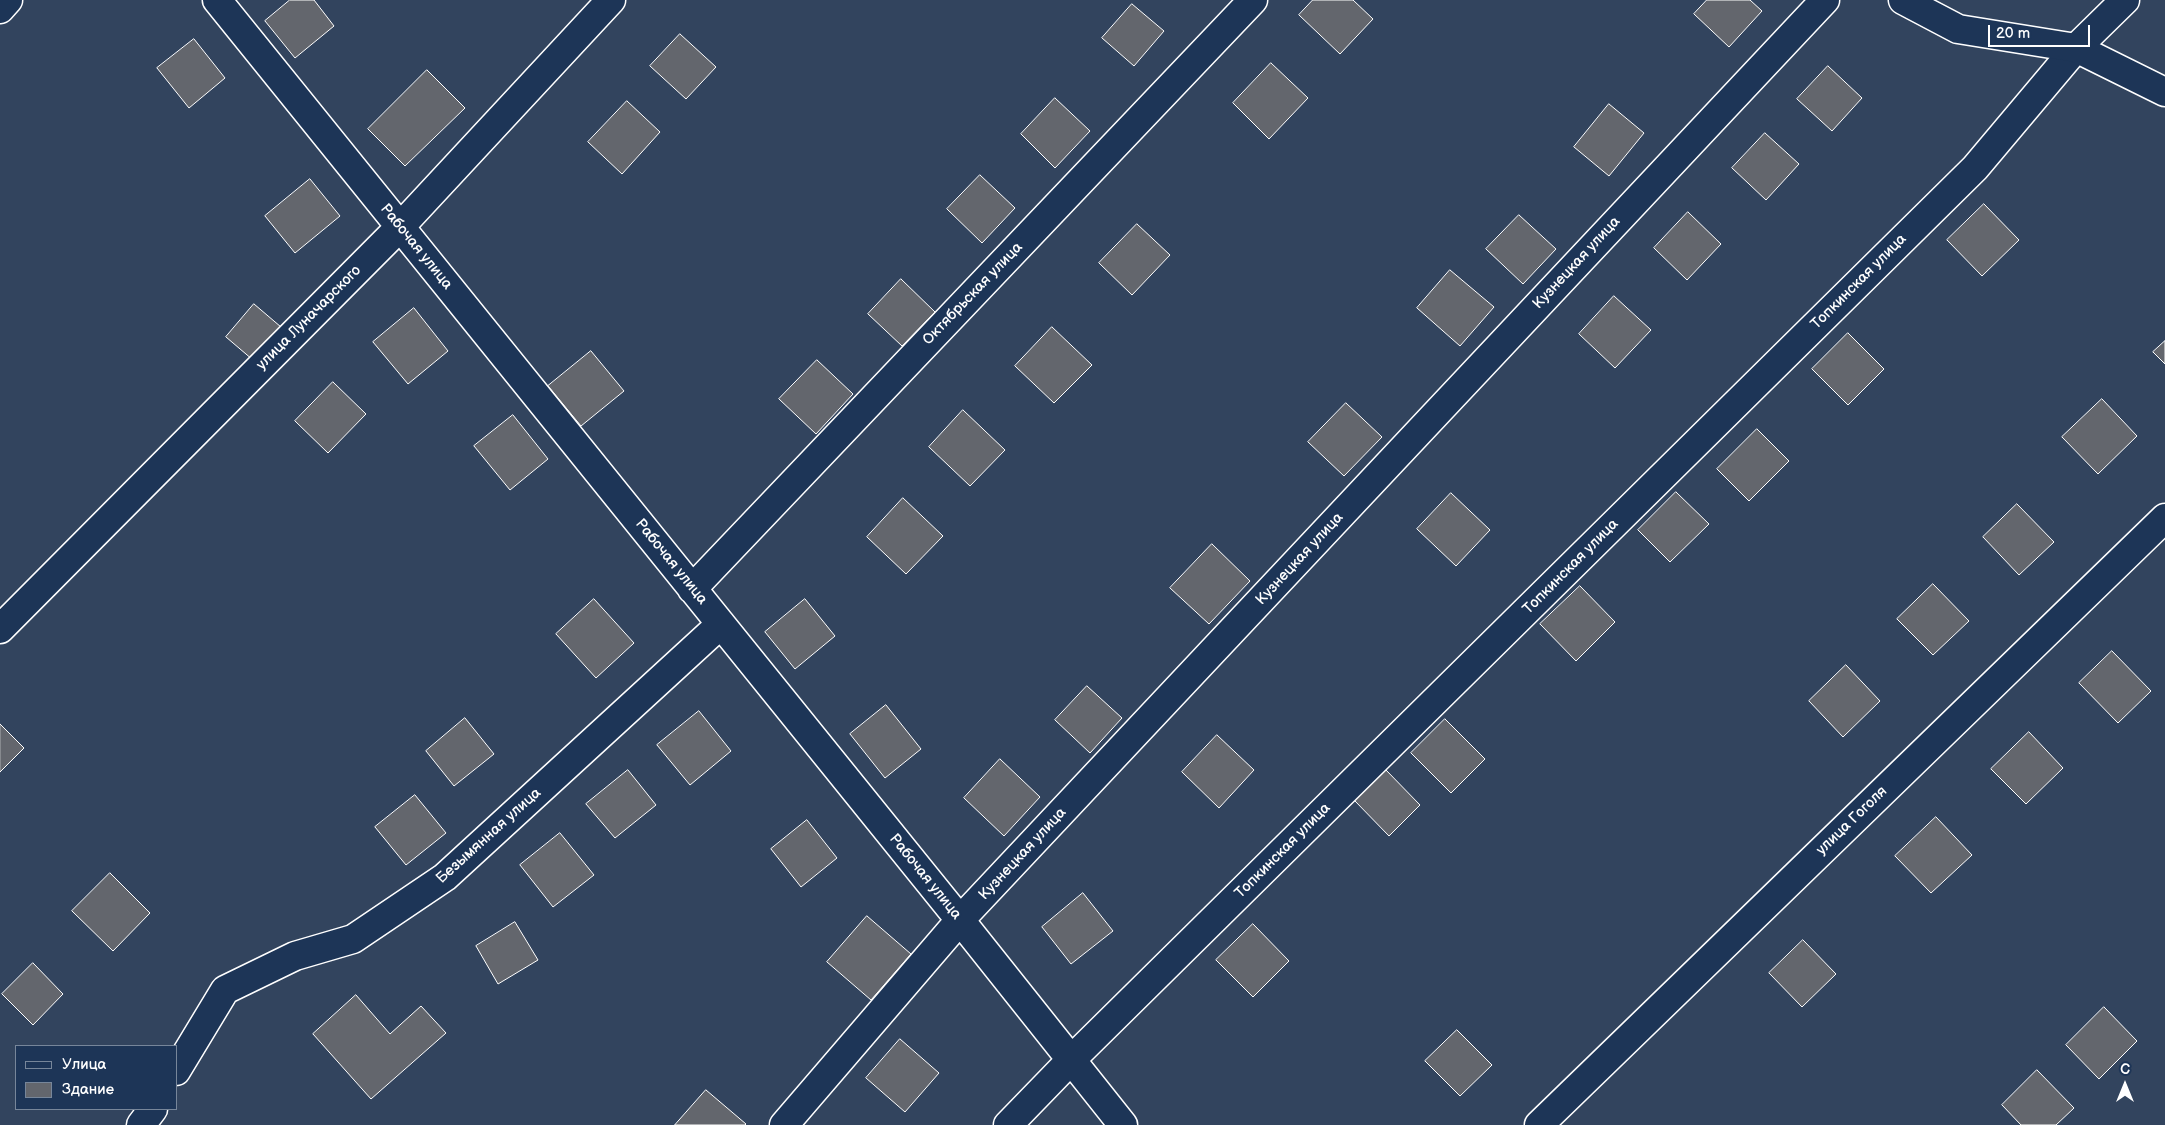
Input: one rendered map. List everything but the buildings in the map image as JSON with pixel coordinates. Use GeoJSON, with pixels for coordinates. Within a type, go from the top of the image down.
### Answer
{"type":"FeatureCollection","features":[{"type":"Feature","properties":{"kind":"street"},"geometry":{"type":"LineString","coordinates":[[0,9],[8,0]]}},
{"type":"Feature","properties":{"kind":"street","name":"Рабочая улица"},"geometry":{"type":"LineString","coordinates":[[217,0],[960,920],[1123,1125]]}},
{"type":"Feature","properties":{"kind":"street","name":"улица Луначарского"},"geometry":{"type":"LineString","coordinates":[[0,629],[400,227],[611,0]]}},
{"type":"Feature","properties":{"kind":"street","name":"Октябрьская улица"},"geometry":{"type":"LineString","coordinates":[[692,589],[1253,0]]}},
{"type":"Feature","properties":{"kind":"street","name":"Кузнецкая улица"},"geometry":{"type":"LineString","coordinates":[[784,1125],[960,920],[1825,0]]}},
{"type":"Feature","properties":{"kind":"street"},"geometry":{"type":"LineString","coordinates":[[1903,0],[1958,28],[2076,48],[2165,92]]}},
{"type":"Feature","properties":{"kind":"street","name":"Топкинская улица"},"geometry":{"type":"LineString","coordinates":[[1008,1125],[1975,168],[2076,48],[2125,0]]}},
{"type":"Feature","properties":{"kind":"street","name":"улица Гоголя"},"geometry":{"type":"LineString","coordinates":[[1539,1125],[2165,518]]}},
{"type":"Feature","properties":{"kind":"street","name":"Безымянная улица"},"geometry":{"type":"LineString","coordinates":[[178,1069],[225,990],[296,956],[353,939],[444,877],[721,624]]}},
{"type":"Feature","properties":{"kind":"street"},"geometry":{"type":"LineString","coordinates":[[141,1125],[151,1110]]}}]}
